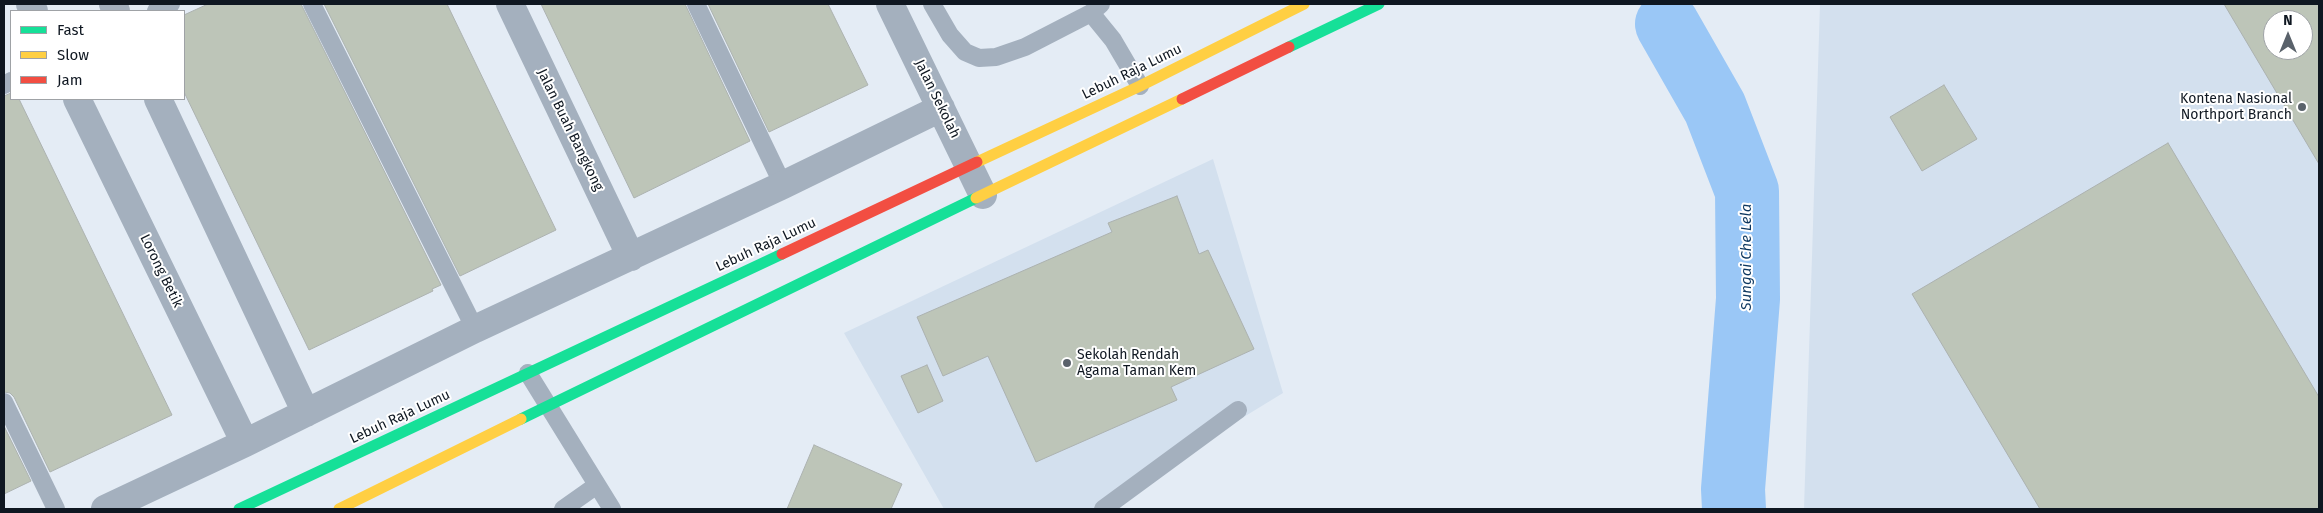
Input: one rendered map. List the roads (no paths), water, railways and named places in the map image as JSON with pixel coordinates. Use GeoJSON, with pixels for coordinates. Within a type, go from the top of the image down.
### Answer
{"type":"FeatureCollection","features":[{"type":"Feature","properties":{"kind":"street","name":"Jalan Buah Bangkong"},"geometry":{"type":"LineString","coordinates":[[510,4],[631,257]]}},
{"type":"Feature","properties":{"kind":"street","name":"Jalan Sekolah"},"geometry":{"type":"LineString","coordinates":[[890,4],[983,195]]}},
{"type":"Feature","properties":{"kind":"street","name":"Lebuh Raja Lumu"},"geometry":{"type":"LineString","coordinates":[[240,509],[1140,86],[1304,4]]}},
{"type":"Feature","properties":{"kind":"street"},"geometry":{"type":"LineString","coordinates":[[339,509],[1379,4]]}},
{"type":"Feature","properties":{"kind":"street","name":"Lorong Betik"},"geometry":{"type":"LineString","coordinates":[[77,100],[245,443]]}},
{"type":"Feature","properties":{"kind":"street"},"geometry":{"type":"LineString","coordinates":[[158,100],[306,413]]}},
{"type":"Feature","properties":{"kind":"street"},"geometry":{"type":"LineString","coordinates":[[105,509],[245,443],[475,329],[783,185],[941,108]]}},
{"type":"Feature","properties":{"kind":"lane"},"geometry":{"type":"LineString","coordinates":[[158,10],[171,4]]}},
{"type":"Feature","properties":{"kind":"lane"},"geometry":{"type":"LineString","coordinates":[[312,4],[475,329]]}},
{"type":"Feature","properties":{"kind":"lane"},"geometry":{"type":"LineString","coordinates":[[696,4],[783,185]]}},
{"type":"Feature","properties":{"kind":"lane"},"geometry":{"type":"LineString","coordinates":[[932,4],[950,35],[965,52],[979,58],[996,57],[1025,47],[1096,8],[1140,86]]}},
{"type":"Feature","properties":{"kind":"lane"},"geometry":{"type":"LineString","coordinates":[[528,373],[612,509]]}},
{"type":"Feature","properties":{"kind":"lane"},"geometry":{"type":"LineString","coordinates":[[4,402],[56,509]]}},
{"type":"Feature","properties":{"kind":"lane"},"geometry":{"type":"LineString","coordinates":[[1104,509],[1238,410]]}},
{"type":"Feature","properties":{"kind":"lane"},"geometry":{"type":"LineString","coordinates":[[563,509],[597,485]]}},
{"type":"Feature","properties":{"kind":"waterway","name":"Sungai Che Lela"},"geometry":{"type":"LineString","coordinates":[[1667,24],[1715,108],[1747,191],[1748,299],[1733,489],[1734,509]]}},
{"type":"Feature","properties":{"kind":"place","name":"Kontena Nasional Northport Branch"},"geometry":{"type":"Point","coordinates":[2302,107]}},
{"type":"Feature","properties":{"kind":"place","name":"Sekolah Rendah Agama Taman Kem"},"geometry":{"type":"Point","coordinates":[1067,363]}}]}
